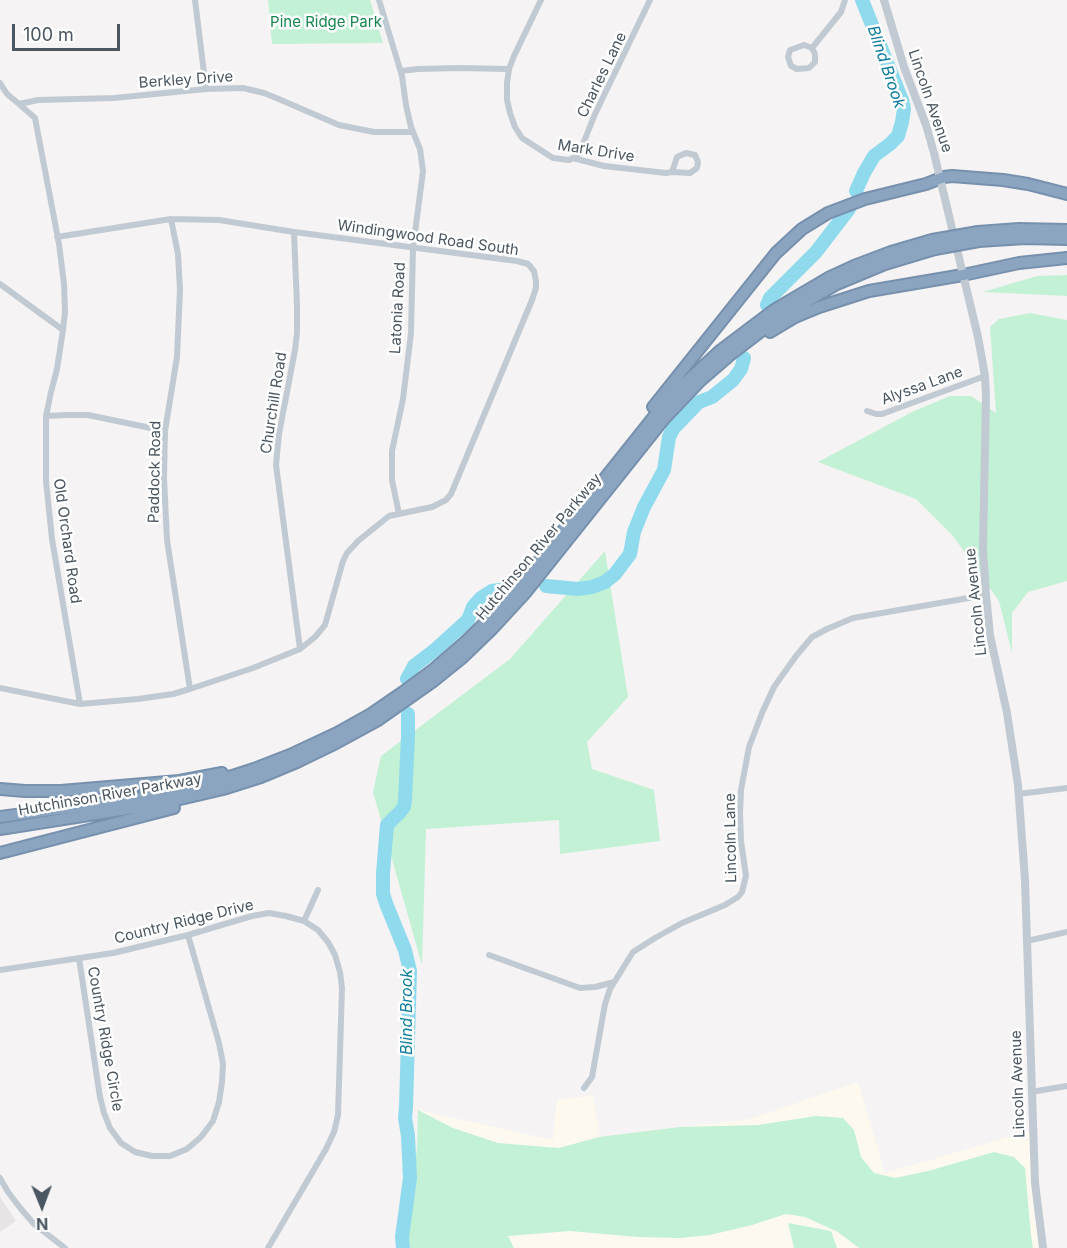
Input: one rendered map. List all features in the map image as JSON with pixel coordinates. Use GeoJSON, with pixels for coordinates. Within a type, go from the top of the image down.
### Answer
{"type":"FeatureCollection","features":[{"type":"Feature","properties":{"kind":"highway"},"geometry":{"type":"LineString","coordinates":[[597,488],[624,444],[776,253],[802,229],[828,213],[852,203],[956,175],[1028,184],[1067,194]]}},
{"type":"Feature","properties":{"kind":"highway","name":"Hutchinson River Parkway"},"geometry":{"type":"LineString","coordinates":[[0,817],[141,798],[192,788],[254,770],[314,744],[354,723],[424,677],[488,621],[514,592],[665,404],[697,372],[762,318],[830,277],[891,252],[1019,229],[1067,230]]}},
{"type":"Feature","properties":{"kind":"highway","name":"Hutchinson River Parkway"},"geometry":{"type":"LineString","coordinates":[[978,237],[1067,239]]}},
{"type":"Feature","properties":{"kind":"highway","name":"Hutchinson River Parkway"},"geometry":{"type":"LineString","coordinates":[[0,829],[185,799],[236,785],[273,772],[327,748],[378,720],[427,686],[500,621],[526,592],[677,404],[735,351],[814,296],[849,278],[934,245]]}},
{"type":"Feature","properties":{"kind":"highway"},"geometry":{"type":"LineString","coordinates":[[700,381],[795,317],[844,298],[886,287],[963,275],[1019,263],[1067,258]]}},
{"type":"Feature","properties":{"kind":"highway"},"geometry":{"type":"LineString","coordinates":[[0,789],[61,791],[191,779],[228,772],[314,744]]}},
{"type":"Feature","properties":{"kind":"highway"},"geometry":{"type":"LineString","coordinates":[[0,853],[211,798],[273,772]]}},
{"type":"Feature","properties":{"kind":"street"},"geometry":{"type":"LineString","coordinates":[[195,0],[206,89]]}},
{"type":"Feature","properties":{"kind":"street","name":"Latonia Road"},"geometry":{"type":"LineString","coordinates":[[379,0],[400,71],[406,105],[420,149],[423,171],[413,248],[411,333],[403,399],[392,451],[392,480],[399,514]]}},
{"type":"Feature","properties":{"kind":"street"},"geometry":{"type":"LineString","coordinates":[[400,71],[458,68],[509,69],[541,0]]}},
{"type":"Feature","properties":{"kind":"street","name":"Charles Lane"},"geometry":{"type":"LineString","coordinates":[[573,158],[581,149],[595,114],[650,0]]}},
{"type":"Feature","properties":{"kind":"street"},"geometry":{"type":"LineString","coordinates":[[812,48],[841,12],[845,0]]}},
{"type":"Feature","properties":{"kind":"street","name":"Lincoln Avenue"},"geometry":{"type":"LineString","coordinates":[[884,0],[903,67],[926,125],[983,360],[986,397],[983,548],[986,596],[990,635],[1007,713],[1018,794],[1025,880],[1035,1183],[1043,1248]]}},
{"type":"Feature","properties":{"kind":"street"},"geometry":{"type":"LineString","coordinates":[[804,45],[812,48],[815,62],[810,68],[797,69],[791,66],[790,50],[804,45]]}},
{"type":"Feature","properties":{"kind":"street","name":"Mark Drive"},"geometry":{"type":"LineString","coordinates":[[509,69],[507,100],[510,113],[522,138],[533,147],[553,158],[569,160],[573,158],[604,166],[666,173],[690,173],[697,168],[698,162],[695,155],[686,153],[677,157],[672,172]]}},
{"type":"Feature","properties":{"kind":"street"},"geometry":{"type":"LineString","coordinates":[[0,82],[7,94],[19,104]]}},
{"type":"Feature","properties":{"kind":"street","name":"Berkley Drive"},"geometry":{"type":"LineString","coordinates":[[19,104],[38,100],[114,98],[206,89],[243,88],[264,93],[339,125],[374,132],[413,132]]}},
{"type":"Feature","properties":{"kind":"street","name":"Old Orchard Road"},"geometry":{"type":"LineString","coordinates":[[19,104],[34,118],[57,237],[63,284],[63,330],[46,416],[46,481],[52,538],[80,704]]}},
{"type":"Feature","properties":{"kind":"street","name":"Windingwood Road South"},"geometry":{"type":"LineString","coordinates":[[57,237],[171,219],[219,220],[528,264],[534,272],[536,282],[532,300],[451,494],[446,500],[432,507],[399,514]]}},
{"type":"Feature","properties":{"kind":"street","name":"Paddock Road"},"geometry":{"type":"LineString","coordinates":[[171,219],[178,254],[180,290],[177,357],[165,431],[166,540],[190,689]]}},
{"type":"Feature","properties":{"kind":"street","name":"Churchill Road"},"geometry":{"type":"LineString","coordinates":[[294,232],[297,333],[279,434],[276,465],[300,649]]}},
{"type":"Feature","properties":{"kind":"street"},"geometry":{"type":"LineString","coordinates":[[0,284],[63,330]]}},
{"type":"Feature","properties":{"kind":"street","name":"Alyssa Lane"},"geometry":{"type":"LineString","coordinates":[[867,411],[882,414],[985,376]]}},
{"type":"Feature","properties":{"kind":"street"},"geometry":{"type":"LineString","coordinates":[[46,416],[88,415],[165,431]]}},
{"type":"Feature","properties":{"kind":"street"},"geometry":{"type":"LineString","coordinates":[[0,688],[80,704],[138,699],[190,689],[300,649],[325,625],[347,553],[389,516],[399,514]]}},
{"type":"Feature","properties":{"kind":"street","name":"Lincoln Lane"},"geometry":{"type":"LineString","coordinates":[[584,1088],[592,1077],[605,1004],[610,989],[633,952],[682,923],[725,905],[742,892],[746,876],[741,841],[741,790],[749,747],[774,687],[796,656],[812,638],[853,618],[986,596]]}},
{"type":"Feature","properties":{"kind":"street"},"geometry":{"type":"LineString","coordinates":[[1018,794],[1067,788]]}},
{"type":"Feature","properties":{"kind":"street"},"geometry":{"type":"LineString","coordinates":[[304,921],[318,890]]}},
{"type":"Feature","properties":{"kind":"street","name":"Country Ridge Drive"},"geometry":{"type":"LineString","coordinates":[[0,970],[123,951],[269,913],[304,921],[318,930],[335,955],[342,988],[338,1115],[334,1132],[326,1149],[268,1248]]}},
{"type":"Feature","properties":{"kind":"street"},"geometry":{"type":"LineString","coordinates":[[1027,941],[1067,932]]}},
{"type":"Feature","properties":{"kind":"street","name":"Country Ridge Circle"},"geometry":{"type":"LineString","coordinates":[[79,958],[100,1097],[110,1128],[121,1143],[135,1152],[152,1156],[170,1156],[187,1149],[201,1137],[213,1121],[222,1082],[223,1064],[219,1043],[188,935]]}},
{"type":"Feature","properties":{"kind":"street"},"geometry":{"type":"LineString","coordinates":[[489,955],[580,988],[614,982]]}},
{"type":"Feature","properties":{"kind":"street"},"geometry":{"type":"LineString","coordinates":[[1031,1092],[1067,1086]]}},
{"type":"Feature","properties":{"kind":"street"},"geometry":{"type":"LineString","coordinates":[[0,1178],[8,1192],[34,1224],[65,1248]]}},
{"type":"Feature","properties":{"kind":"street"},"geometry":{"type":"LineString","coordinates":[[50,1248],[55,1241]]}},
{"type":"Feature","properties":{"kind":"shaded area"},"geometry":{"type":"Polygon","coordinates":[[[858,1082],[885,1173],[1030,1131],[1034,1211],[1040,1248],[440,1248],[418,1110],[553,1140],[557,1100],[593,1095],[600,1137],[750,1119],[858,1082]]]}},
{"type":"Feature","properties":{"kind":"shaded area"},"geometry":{"type":"Polygon","coordinates":[[[0,1197],[16,1221],[0,1232],[0,1197]]]}},
{"type":"Feature","properties":{"kind":"green space","name":"Pine Ridge Park"},"geometry":{"type":"Polygon","coordinates":[[[268,0],[370,0],[383,43],[272,44],[268,0]]]}},
{"type":"Feature","properties":{"kind":"green space"},"geometry":{"type":"Polygon","coordinates":[[[1067,275],[1067,296],[983,292],[1037,276],[1067,275]]]}},
{"type":"Feature","properties":{"kind":"green space"},"geometry":{"type":"Polygon","coordinates":[[[1030,313],[1067,320],[1067,581],[1028,592],[1012,613],[1012,653],[999,601],[953,536],[916,499],[818,462],[912,412],[950,396],[971,396],[996,413],[990,327],[999,319],[1030,313]]]}},
{"type":"Feature","properties":{"kind":"green space"},"geometry":{"type":"Polygon","coordinates":[[[605,551],[628,697],[587,742],[592,769],[654,790],[660,841],[560,854],[559,820],[426,829],[422,965],[373,792],[381,756],[510,659],[605,551]]]}},
{"type":"Feature","properties":{"kind":"green space"},"geometry":{"type":"Polygon","coordinates":[[[418,1110],[453,1128],[498,1143],[559,1148],[599,1137],[680,1127],[758,1125],[816,1116],[843,1118],[854,1130],[861,1157],[874,1173],[895,1178],[994,1152],[1014,1157],[1025,1168],[1033,1248],[859,1248],[838,1232],[805,1217],[786,1214],[710,1235],[680,1238],[570,1231],[508,1236],[514,1248],[409,1248],[407,1235],[417,1147],[418,1110]]]}},
{"type":"Feature","properties":{"kind":"green space"},"geometry":{"type":"Polygon","coordinates":[[[788,1223],[831,1231],[837,1248],[794,1248],[788,1223]]]}},
{"type":"Feature","properties":{"kind":"waterway","name":"Blind Brook"},"geometry":{"type":"LineString","coordinates":[[856,191],[874,156],[898,136],[904,109],[862,0]]}},
{"type":"Feature","properties":{"kind":"waterway","name":"Blind Brook"},"geometry":{"type":"LineString","coordinates":[[767,305],[770,298],[816,252],[849,209]]}},
{"type":"Feature","properties":{"kind":"waterway","name":"Blind Brook"},"geometry":{"type":"LineString","coordinates":[[546,586],[578,589],[592,587],[605,582],[615,574],[630,554],[634,532],[644,507],[664,470],[669,437],[673,429],[699,402],[712,397],[733,380],[741,369],[744,358]]}},
{"type":"Feature","properties":{"kind":"waterway","name":"Blind Brook"},"geometry":{"type":"LineString","coordinates":[[407,679],[414,666],[468,620],[473,607],[481,598],[492,591],[507,589]]}},
{"type":"Feature","properties":{"kind":"waterway","name":"Blind Brook"},"geometry":{"type":"LineString","coordinates":[[403,1248],[402,1237],[410,1178],[405,1118],[410,971],[405,950],[383,894],[383,873],[387,825],[404,807],[408,714]]}}]}
